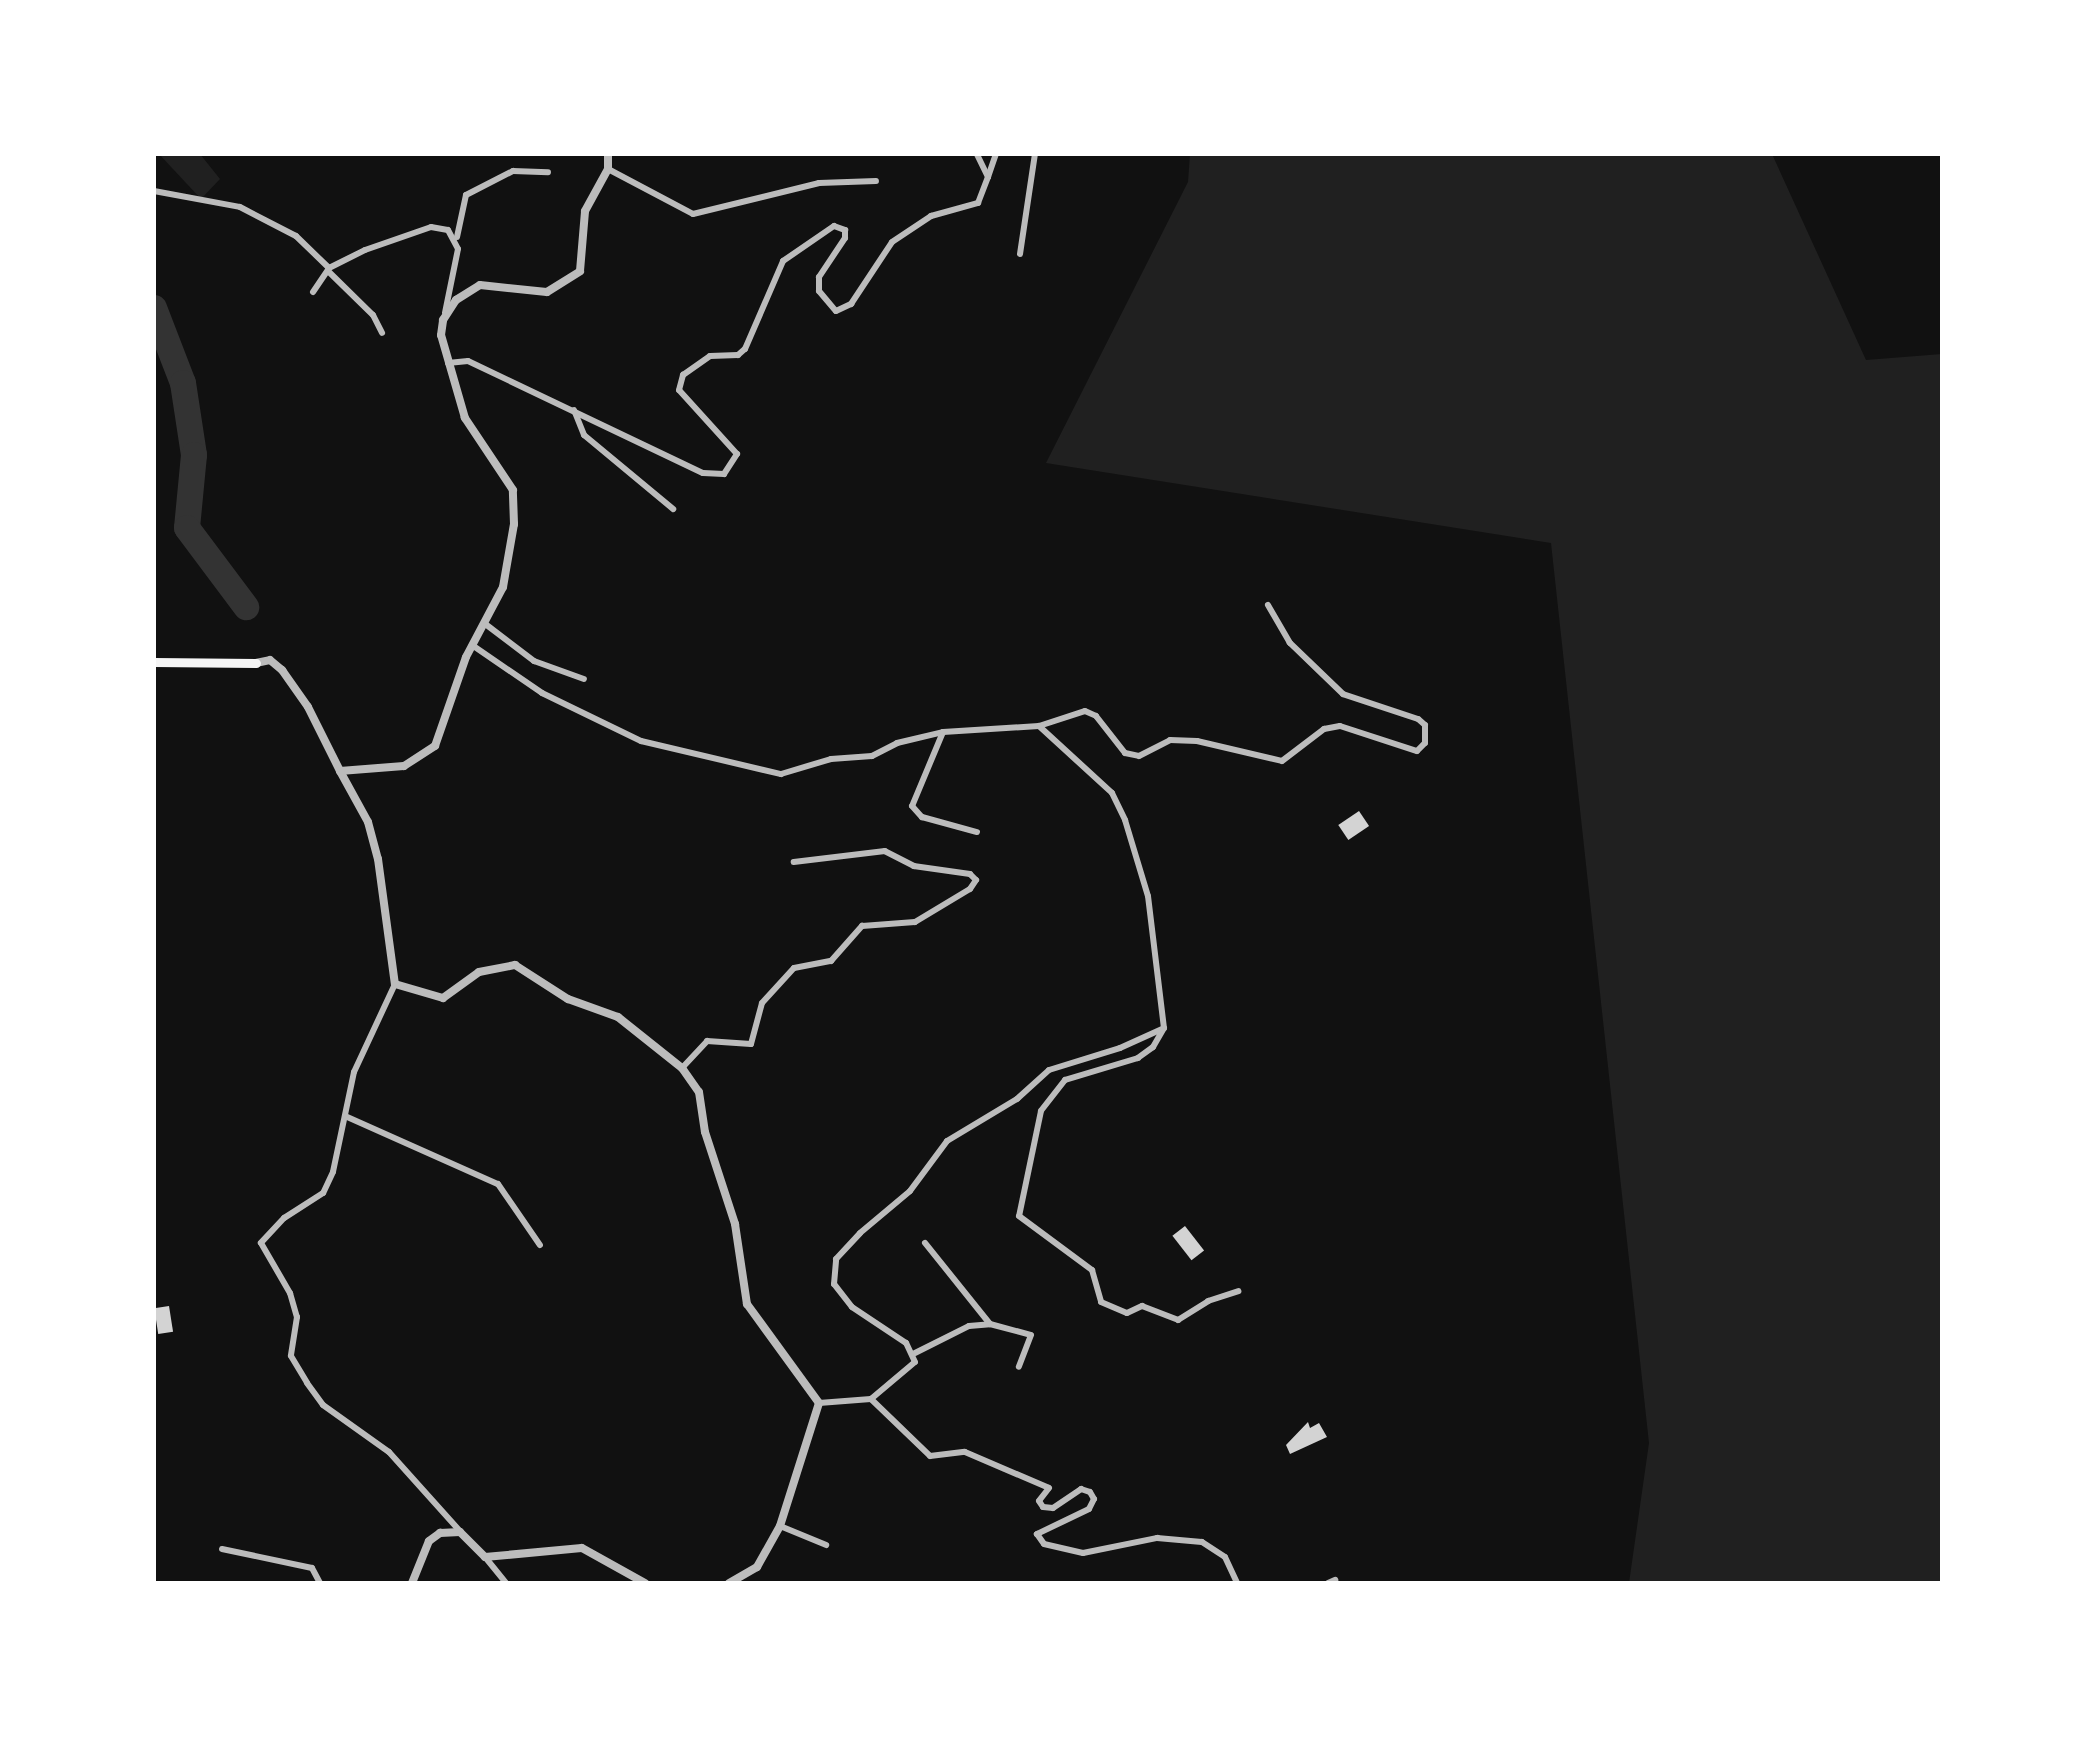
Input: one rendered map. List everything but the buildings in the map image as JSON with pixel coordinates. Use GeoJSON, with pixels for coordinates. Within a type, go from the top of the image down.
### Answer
{"type":"FeatureCollection","features":[{"type":"Feature","properties":{"kind":"main road"},"geometry":{"type":"LineString","coordinates":[[154,662],[256,663]]}},
{"type":"Feature","properties":{"kind":"street"},"geometry":{"type":"LineString","coordinates":[[443,320],[456,300],[480,285],[547,292],[569,281],[580,271],[585,211],[608,169],[608,154]]}},
{"type":"Feature","properties":{"kind":"street"},"geometry":{"type":"LineString","coordinates":[[977,154],[988,177]]}},
{"type":"Feature","properties":{"kind":"street"},"geometry":{"type":"LineString","coordinates":[[448,363],[468,361],[703,473],[724,474],[737,454],[732,443],[685,397],[679,382],[710,356],[738,355],[745,349],[783,261],[841,226],[845,238],[819,277],[825,305],[836,311],[862,293],[892,242],[931,216],[978,203],[996,154]]}},
{"type":"Feature","properties":{"kind":"street"},"geometry":{"type":"LineString","coordinates":[[1020,254],[1035,154]]}},
{"type":"Feature","properties":{"kind":"street"},"geometry":{"type":"LineString","coordinates":[[608,169],[676,209],[693,214],[819,183],[876,181]]}},
{"type":"Feature","properties":{"kind":"street"},"geometry":{"type":"LineString","coordinates":[[340,771],[404,766],[435,746],[472,645],[511,555],[513,490],[465,418],[448,363],[443,320],[466,195],[513,171],[548,172]]}},
{"type":"Feature","properties":{"kind":"street"},"geometry":{"type":"LineString","coordinates":[[154,191],[240,207],[306,244],[373,315],[382,333]]}},
{"type":"Feature","properties":{"kind":"street"},"geometry":{"type":"LineString","coordinates":[[313,292],[329,269],[431,227],[448,230],[457,237]]}},
{"type":"Feature","properties":{"kind":"street"},"geometry":{"type":"LineString","coordinates":[[574,410],[584,435],[673,509]]}},
{"type":"Feature","properties":{"kind":"street"},"geometry":{"type":"LineString","coordinates":[[472,645],[542,693],[641,741],[753,770],[781,774],[831,759],[872,756],[897,743],[943,732],[1039,726],[1085,711],[1096,716],[1125,753],[1139,756],[1170,740],[1219,743],[1282,761],[1324,729],[1340,726],[1417,751],[1428,734],[1425,725],[1343,694],[1290,643],[1268,605]]}},
{"type":"Feature","properties":{"kind":"street"},"geometry":{"type":"LineString","coordinates":[[484,623],[534,661],[584,679]]}},
{"type":"Feature","properties":{"kind":"street"},"geometry":{"type":"LineString","coordinates":[[256,663],[270,660],[282,670],[308,707],[368,822],[378,859],[395,984],[354,1072],[333,1172],[323,1193],[284,1218],[261,1243],[290,1293],[297,1317],[291,1356],[323,1405],[367,1432],[506,1583]]}},
{"type":"Feature","properties":{"kind":"street"},"geometry":{"type":"LineString","coordinates":[[1039,726],[1112,793],[1125,820],[1148,896],[1164,1028],[1153,1047],[1138,1058],[1065,1080],[1041,1111],[1019,1216],[1092,1270],[1101,1302],[1127,1313],[1142,1306],[1178,1320],[1208,1301],[1238,1291]]}},
{"type":"Feature","properties":{"kind":"street"},"geometry":{"type":"LineString","coordinates":[[943,732],[912,806],[922,817],[977,832]]}},
{"type":"Feature","properties":{"kind":"street"},"geometry":{"type":"LineString","coordinates":[[682,1068],[707,1041],[751,1044],[762,1003],[794,968],[831,961],[862,926],[915,922],[970,889],[976,880],[970,874],[914,866],[885,851],[794,862]]}},
{"type":"Feature","properties":{"kind":"street"},"geometry":{"type":"LineString","coordinates":[[395,984],[443,998],[479,972],[515,965],[568,999],[618,1017],[682,1068],[699,1092],[705,1132],[735,1224],[747,1304],[819,1403]]}},
{"type":"Feature","properties":{"kind":"street"},"geometry":{"type":"LineString","coordinates":[[915,1353],[839,1294],[833,1273],[836,1259],[910,1191],[947,1141],[1017,1099],[1049,1070],[1164,1028]]}},
{"type":"Feature","properties":{"kind":"street"},"geometry":{"type":"LineString","coordinates":[[345,1116],[498,1184],[540,1245]]}},
{"type":"Feature","properties":{"kind":"street"},"geometry":{"type":"LineString","coordinates":[[925,1243],[990,1324]]}},
{"type":"Feature","properties":{"kind":"street"},"geometry":{"type":"LineString","coordinates":[[915,1353],[960,1329],[990,1324],[1031,1335],[1019,1367]]}},
{"type":"Feature","properties":{"kind":"street"},"geometry":{"type":"LineString","coordinates":[[819,1403],[871,1399],[903,1377],[915,1362],[915,1353]]}},
{"type":"Feature","properties":{"kind":"street"},"geometry":{"type":"LineString","coordinates":[[871,1399],[930,1456],[965,1452],[1049,1488],[1039,1501],[1043,1507],[1053,1508],[1081,1489],[1090,1492],[1094,1499],[1089,1509],[1037,1534],[1044,1544],[1083,1553],[1157,1538],[1202,1542],[1225,1557],[1237,1583]]}},
{"type":"Feature","properties":{"kind":"street"},"geometry":{"type":"LineString","coordinates":[[729,1583],[757,1567],[780,1526],[819,1403]]}},
{"type":"Feature","properties":{"kind":"street"},"geometry":{"type":"LineString","coordinates":[[780,1526],[826,1545]]}},
{"type":"Feature","properties":{"kind":"street"},"geometry":{"type":"LineString","coordinates":[[412,1583],[429,1541],[440,1533],[460,1532]]}},
{"type":"Feature","properties":{"kind":"street"},"geometry":{"type":"LineString","coordinates":[[485,1557],[582,1548],[645,1583]]}},
{"type":"Feature","properties":{"kind":"street"},"geometry":{"type":"LineString","coordinates":[[222,1549],[312,1568],[320,1583]]}},
{"type":"Feature","properties":{"kind":"shaded area"},"geometry":{"type":"Polygon","coordinates":[[[159,154],[200,154],[220,179],[201,199],[159,154]]]}},
{"type":"Feature","properties":{"kind":"shaded area"},"geometry":{"type":"Polygon","coordinates":[[[1190,154],[1772,154],[1866,360],[1942,354],[1942,1583],[1629,1583],[1649,1443],[1551,543],[1046,463],[1188,182],[1190,154]]]}},
{"type":"Feature","properties":{"kind":"waterway"},"geometry":{"type":"LineString","coordinates":[[154,308],[183,383],[194,455],[187,528],[246,607]]}}]}
